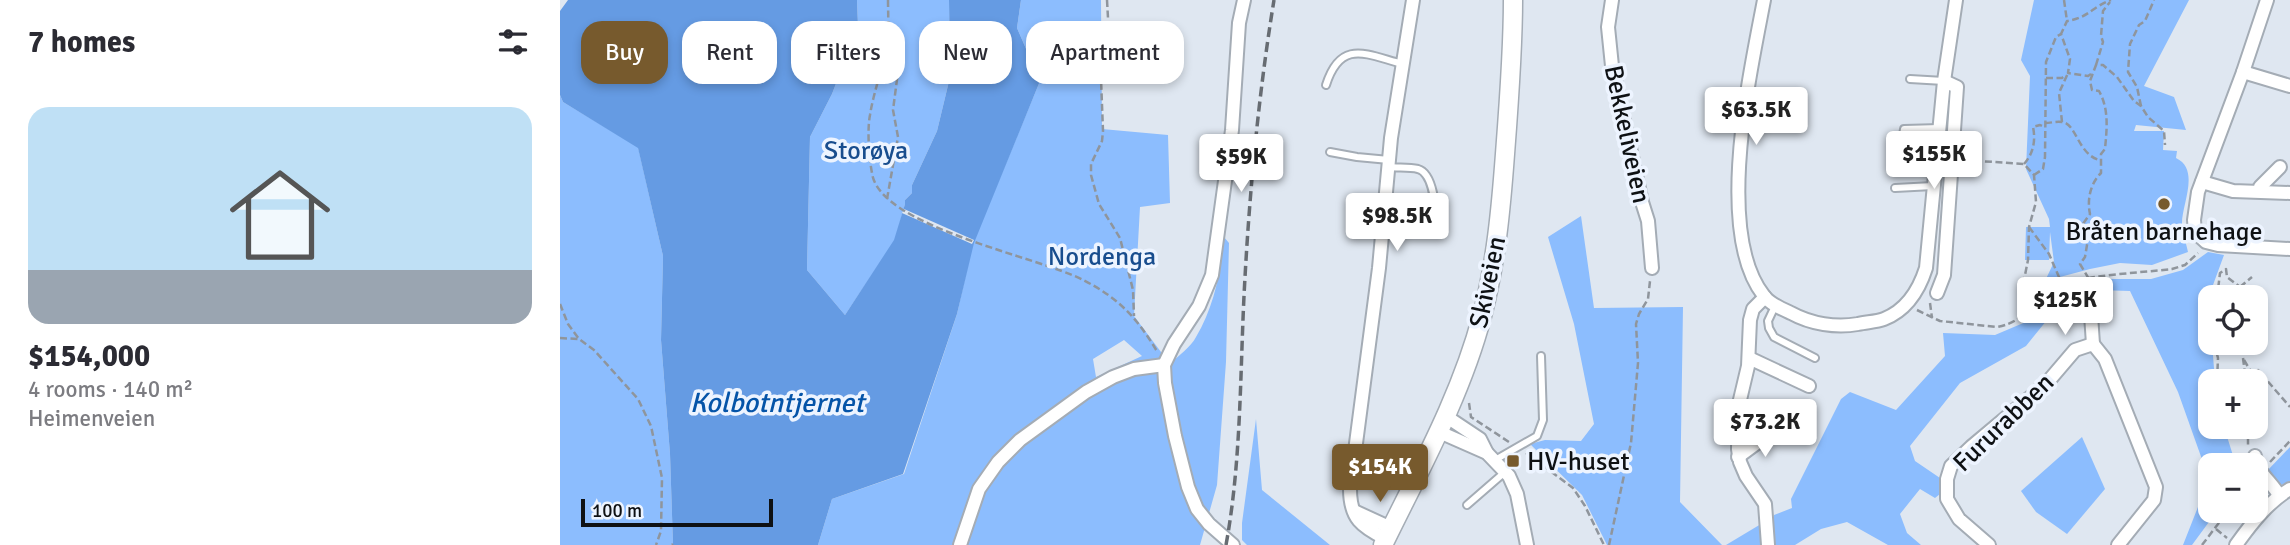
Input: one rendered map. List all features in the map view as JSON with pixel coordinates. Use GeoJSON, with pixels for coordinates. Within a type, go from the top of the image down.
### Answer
{"type":"FeatureCollection","features":[{"type":"Feature","properties":{"kind":"main road","name":"Skiveien"},"geometry":{"type":"LineString","coordinates":[[1387,538],[1441,423],[1476,336],[1487,293],[1503,192],[1511,84],[1513,0]]}},
{"type":"Feature","properties":{"kind":"street"},"geometry":{"type":"LineString","coordinates":[[1233,545],[1209,524],[1197,509],[1188,487],[1175,436],[1164,365],[1174,344],[1199,306],[1212,275],[1232,130],[1239,23],[1244,0]]}},
{"type":"Feature","properties":{"kind":"street"},"geometry":{"type":"LineString","coordinates":[[1387,538],[1354,511],[1350,496],[1389,164],[1413,0]]}},
{"type":"Feature","properties":{"kind":"street","name":"Bekkeliveien"},"geometry":{"type":"LineString","coordinates":[[1612,0],[1608,27],[1612,66],[1648,221],[1652,268]]}},
{"type":"Feature","properties":{"kind":"street"},"geometry":{"type":"LineString","coordinates":[[1764,0],[1740,135],[1741,225],[1746,257],[1770,301],[1803,320],[1849,326],[1884,319],[1909,302],[1919,288],[1926,268],[1944,80],[1956,0]]}},
{"type":"Feature","properties":{"kind":"street"},"geometry":{"type":"LineString","coordinates":[[2267,0],[2202,182],[2193,220],[2195,232],[2206,242],[2226,246],[2290,249]]}},
{"type":"Feature","properties":{"kind":"street"},"geometry":{"type":"LineString","coordinates":[[2243,72],[2290,84]]}},
{"type":"Feature","properties":{"kind":"street"},"geometry":{"type":"LineString","coordinates":[[1933,296],[1944,275],[1957,87],[1944,80]]}},
{"type":"Feature","properties":{"kind":"street"},"geometry":{"type":"LineString","coordinates":[[2260,191],[2260,187],[2280,167]]}},
{"type":"Feature","properties":{"kind":"street"},"geometry":{"type":"LineString","coordinates":[[2202,182],[2233,191],[2290,193]]}},
{"type":"Feature","properties":{"kind":"street"},"geometry":{"type":"LineString","coordinates":[[2090,300],[2093,344],[2105,359],[2115,381],[2156,487],[2154,500],[2118,545]]}},
{"type":"Feature","properties":{"kind":"street"},"geometry":{"type":"LineString","coordinates":[[1768,545],[1765,505],[1746,476],[1738,457],[1738,404],[1749,358],[1751,314],[1770,301]]}},
{"type":"Feature","properties":{"kind":"street","name":"Fururabben"},"geometry":{"type":"LineString","coordinates":[[1989,545],[1959,519],[1947,499],[1947,479],[1951,466],[2046,384],[2075,350],[2093,344]]}},
{"type":"Feature","properties":{"kind":"street"},"geometry":{"type":"LineString","coordinates":[[1749,358],[1809,387]]}},
{"type":"Feature","properties":{"kind":"street"},"geometry":{"type":"LineString","coordinates":[[960,545],[979,489],[998,462],[1020,440],[1086,392],[1113,377],[1134,369],[1164,365]]}},
{"type":"Feature","properties":{"kind":"street"},"geometry":{"type":"LineString","coordinates":[[1441,423],[1491,457],[1505,472],[1517,494],[1527,545]]}},
{"type":"Feature","properties":{"kind":"street"},"geometry":{"type":"LineString","coordinates":[[1738,457],[1762,440],[1767,433]]}},
{"type":"Feature","properties":{"kind":"street"},"geometry":{"type":"LineString","coordinates":[[2236,545],[2252,524],[2285,492],[2268,478]]}},
{"type":"Feature","properties":{"kind":"lane"},"geometry":{"type":"LineString","coordinates":[[1326,85],[1335,65],[1352,52],[1403,64]]}},
{"type":"Feature","properties":{"kind":"lane"},"geometry":{"type":"LineString","coordinates":[[1910,79],[1944,80]]}},
{"type":"Feature","properties":{"kind":"lane"},"geometry":{"type":"LineString","coordinates":[[1901,146],[1904,129],[1940,128]]}},
{"type":"Feature","properties":{"kind":"lane"},"geometry":{"type":"LineString","coordinates":[[1330,152],[1418,169],[1426,175],[1433,194],[1437,233]]}},
{"type":"Feature","properties":{"kind":"lane"},"geometry":{"type":"LineString","coordinates":[[1895,188],[1935,186]]}},
{"type":"Feature","properties":{"kind":"lane"},"geometry":{"type":"LineString","coordinates":[[1770,301],[1768,321],[1774,337],[1815,358]]}},
{"type":"Feature","properties":{"kind":"lane"},"geometry":{"type":"LineString","coordinates":[[1491,457],[1517,448],[1537,436],[1543,420],[1541,356]]}},
{"type":"Feature","properties":{"kind":"lane"},"geometry":{"type":"LineString","coordinates":[[1467,505],[1505,472]]}},
{"type":"Feature","properties":{"kind":"path"},"geometry":{"type":"LineString","coordinates":[[887,21],[888,0]]}},
{"type":"Feature","properties":{"kind":"path"},"geometry":{"type":"LineString","coordinates":[[1107,0],[1110,36],[1101,79],[1103,131],[1102,141],[1091,164],[1091,174],[1099,204],[1120,238],[1133,290],[1135,316]]}},
{"type":"Feature","properties":{"kind":"path"},"geometry":{"type":"LineString","coordinates":[[2034,174],[2043,169],[2046,62],[2056,37],[2061,34],[2067,21],[2064,0]]}},
{"type":"Feature","properties":{"kind":"path"},"geometry":{"type":"LineString","coordinates":[[2067,21],[2083,19],[2097,6],[2111,0],[2104,11],[2101,36],[2104,42],[2090,81],[2092,90],[2099,91],[2106,104],[2105,149],[2101,153],[2101,173],[2095,179],[2088,203],[2090,214],[2080,228],[2088,239],[2085,257],[2080,264],[2089,279]]}},
{"type":"Feature","properties":{"kind":"path"},"geometry":{"type":"LineString","coordinates":[[2154,0],[2145,21],[2139,25],[2130,44],[2128,72],[2137,87],[2141,106],[2148,117],[2164,131],[2165,145]]}},
{"type":"Feature","properties":{"kind":"path"},"geometry":{"type":"LineString","coordinates":[[2061,34],[2070,59],[2068,73],[2059,93],[2062,122]]}},
{"type":"Feature","properties":{"kind":"path"},"geometry":{"type":"LineString","coordinates":[[2096,65],[2103,65],[2118,77],[2134,101],[2141,106]]}},
{"type":"Feature","properties":{"kind":"path"},"geometry":{"type":"LineString","coordinates":[[2046,78],[2062,78],[2068,73],[2088,76],[2094,72]]}},
{"type":"Feature","properties":{"kind":"path"},"geometry":{"type":"LineString","coordinates":[[876,84],[869,116],[872,176],[887,199],[903,211],[973,242],[1083,280],[1135,316],[1164,365]]}},
{"type":"Feature","properties":{"kind":"path"},"geometry":{"type":"LineString","coordinates":[[887,199],[898,137],[893,110],[896,84]]}},
{"type":"Feature","properties":{"kind":"path"},"geometry":{"type":"LineString","coordinates":[[2024,164],[2034,144],[2032,127],[2062,122],[2070,125],[2083,149],[2091,157],[2101,161]]}},
{"type":"Feature","properties":{"kind":"path"},"geometry":{"type":"LineString","coordinates":[[1976,161],[2024,164],[2034,174],[2036,202],[2029,227],[2028,260],[2018,319]]}},
{"type":"Feature","properties":{"kind":"path"},"geometry":{"type":"LineString","coordinates":[[2029,227],[2049,254],[2062,285]]}},
{"type":"Feature","properties":{"kind":"path"},"geometry":{"type":"LineString","coordinates":[[1909,302],[1918,310],[1940,321],[1997,327],[2018,319],[2052,288],[2089,279],[2172,269],[2185,265],[2197,255],[2206,242]]}},
{"type":"Feature","properties":{"kind":"path"},"geometry":{"type":"LineString","coordinates":[[1609,545],[1631,443],[1638,363],[1636,324],[1648,299],[1652,268]]}},
{"type":"Feature","properties":{"kind":"path"},"geometry":{"type":"LineString","coordinates":[[2219,285],[2220,273],[2226,269],[2227,277],[2237,285]]}},
{"type":"Feature","properties":{"kind":"path"},"geometry":{"type":"LineString","coordinates":[[2242,285],[2252,277]]}},
{"type":"Feature","properties":{"kind":"path"},"geometry":{"type":"LineString","coordinates":[[1932,318],[1933,296]]}},
{"type":"Feature","properties":{"kind":"path"},"geometry":{"type":"LineString","coordinates":[[560,304],[568,324],[579,339],[594,350],[638,399],[651,426],[662,478],[661,531],[656,545]]}},
{"type":"Feature","properties":{"kind":"path"},"geometry":{"type":"LineString","coordinates":[[560,338],[579,339]]}},
{"type":"Feature","properties":{"kind":"path"},"geometry":{"type":"LineString","coordinates":[[2245,369],[2243,358],[2249,369]]}},
{"type":"Feature","properties":{"kind":"path"},"geometry":{"type":"LineString","coordinates":[[2268,382],[2290,407]]}},
{"type":"Feature","properties":{"kind":"path"},"geometry":{"type":"LineString","coordinates":[[1469,399],[1471,417],[1573,488],[1604,545]]}},
{"type":"Feature","properties":{"kind":"path"},"geometry":{"type":"LineString","coordinates":[[2268,464],[2290,441]]}},
{"type":"Feature","properties":{"kind":"path"},"geometry":{"type":"LineString","coordinates":[[2202,545],[2219,523]]}},
{"type":"Feature","properties":{"kind":"green space","name":"Storøya"},"geometry":{"type":"Polygon","coordinates":[[[857,0],[949,0],[949,21],[919,21],[919,84],[948,84],[937,131],[912,185],[912,193],[905,200],[895,240],[845,315],[807,270],[810,137],[836,84],[905,84],[905,21],[858,21],[857,0]]]}},
{"type":"Feature","properties":{"kind":"green space"},"geometry":{"type":"Polygon","coordinates":[[[1021,0],[1101,0],[1101,21],[1026,21],[1026,49],[1017,28],[1021,0]]]}},
{"type":"Feature","properties":{"kind":"green space"},"geometry":{"type":"Polygon","coordinates":[[[2034,0],[2189,0],[2144,86],[2174,97],[2186,130],[2136,125],[2134,131],[2164,131],[2163,150],[2177,151],[2176,158],[2187,171],[2189,179],[2182,225],[2188,252],[2152,265],[2120,263],[2045,281],[2054,262],[2050,232],[2049,260],[2025,260],[2026,227],[2050,227],[2049,219],[2026,169],[2030,76],[2021,60],[2034,0]]]}},
{"type":"Feature","properties":{"kind":"green space","name":"Nordenga"},"geometry":{"type":"Polygon","coordinates":[[[1039,84],[1102,84],[1102,129],[1168,135],[1170,203],[1140,207],[1134,316],[1170,364],[1191,344],[1208,314],[1216,288],[1224,237],[1229,243],[1226,362],[1217,485],[1200,545],[818,545],[832,499],[904,474],[957,314],[973,243],[1039,84]],[[1124,340],[1093,359],[1096,377],[1142,356],[1124,340]]]}},
{"type":"Feature","properties":{"kind":"green space"},"geometry":{"type":"Polygon","coordinates":[[[560,95],[563,102],[638,147],[663,256],[661,340],[670,454],[673,545],[560,545],[560,95]]]}},
{"type":"Feature","properties":{"kind":"green space"},"geometry":{"type":"Polygon","coordinates":[[[1581,216],[1594,308],[1683,307],[1680,502],[1722,545],[1607,545],[1582,495],[1530,444],[1545,440],[1581,441],[1594,424],[1574,324],[1548,237],[1581,216]]]}},
{"type":"Feature","properties":{"kind":"green space"},"geometry":{"type":"Polygon","coordinates":[[[2208,252],[2224,255],[2213,285],[2198,285],[2198,355],[2213,355],[2214,369],[2198,369],[2198,439],[2228,439],[2232,453],[2200,453],[2178,392],[2130,291],[2097,290],[2094,279],[2151,279],[2183,270],[2208,252]]]}},
{"type":"Feature","properties":{"kind":"green space"},"geometry":{"type":"Polygon","coordinates":[[[2073,284],[2083,288],[2079,304],[2064,299],[2026,346],[1960,383],[1910,446],[1915,461],[1940,478],[1940,494],[1935,498],[1920,489],[1900,514],[1907,533],[1921,545],[1888,545],[1847,522],[1821,529],[1795,545],[1775,545],[1772,536],[1774,515],[1792,508],[1791,499],[1841,399],[1850,392],[1896,410],[1945,356],[1943,333],[1995,335],[2035,318],[2056,293],[2073,284]]]}},
{"type":"Feature","properties":{"kind":"green space"},"geometry":{"type":"Polygon","coordinates":[[[1742,404],[1772,420],[1766,430],[1742,450],[1742,404]]]}},
{"type":"Feature","properties":{"kind":"green space"},"geometry":{"type":"Polygon","coordinates":[[[1256,419],[1262,490],[1330,545],[1247,545],[1242,540],[1256,419]]]}},
{"type":"Feature","properties":{"kind":"green space"},"geometry":{"type":"Polygon","coordinates":[[[2082,437],[2105,489],[2067,534],[2036,512],[2021,491],[2082,437]]]}},
{"type":"Feature","properties":{"kind":"green space"},"geometry":{"type":"Polygon","coordinates":[[[2290,447],[2290,481],[2281,485],[2268,474],[2268,470],[2290,447]]]}},
{"type":"Feature","properties":{"kind":"green space"},"geometry":{"type":"Polygon","coordinates":[[[2198,507],[2198,523],[2208,523],[2192,545],[2183,545],[2198,507]]]}},
{"type":"Feature","properties":{"kind":"green space"},"geometry":{"type":"Polygon","coordinates":[[[1761,524],[1763,545],[1726,545],[1761,524]]]}},
{"type":"Feature","properties":{"kind":"water","name":"Kolbotntjernet"},"geometry":{"type":"Polygon","coordinates":[[[568,0],[857,0],[858,21],[791,21],[791,84],[836,84],[810,137],[807,270],[845,315],[894,240],[905,200],[912,193],[912,185],[937,131],[948,84],[1012,84],[1012,21],[949,21],[949,0],[1021,0],[1017,28],[1026,49],[1026,84],[1039,84],[974,243],[957,314],[903,474],[832,499],[818,545],[673,545],[670,454],[661,340],[663,256],[638,148],[563,102],[560,95],[560,11],[568,0]]]}},
{"type":"Feature","properties":{"kind":"pier"},"geometry":{"type":"Polygon","coordinates":[[[904,209],[974,240],[972,244],[902,213],[904,209]]]}},
{"type":"Feature","properties":{"kind":"railway"},"geometry":{"type":"LineString","coordinates":[[1226,545],[1237,452],[1251,185],[1274,0]]}},
{"type":"Feature","properties":{"kind":"place","name":"Bråten barnehage"},"geometry":{"type":"Point","coordinates":[2164,204]}},
{"type":"Feature","properties":{"kind":"place","name":"HV-huset"},"geometry":{"type":"Point","coordinates":[1513,461]}}]}
